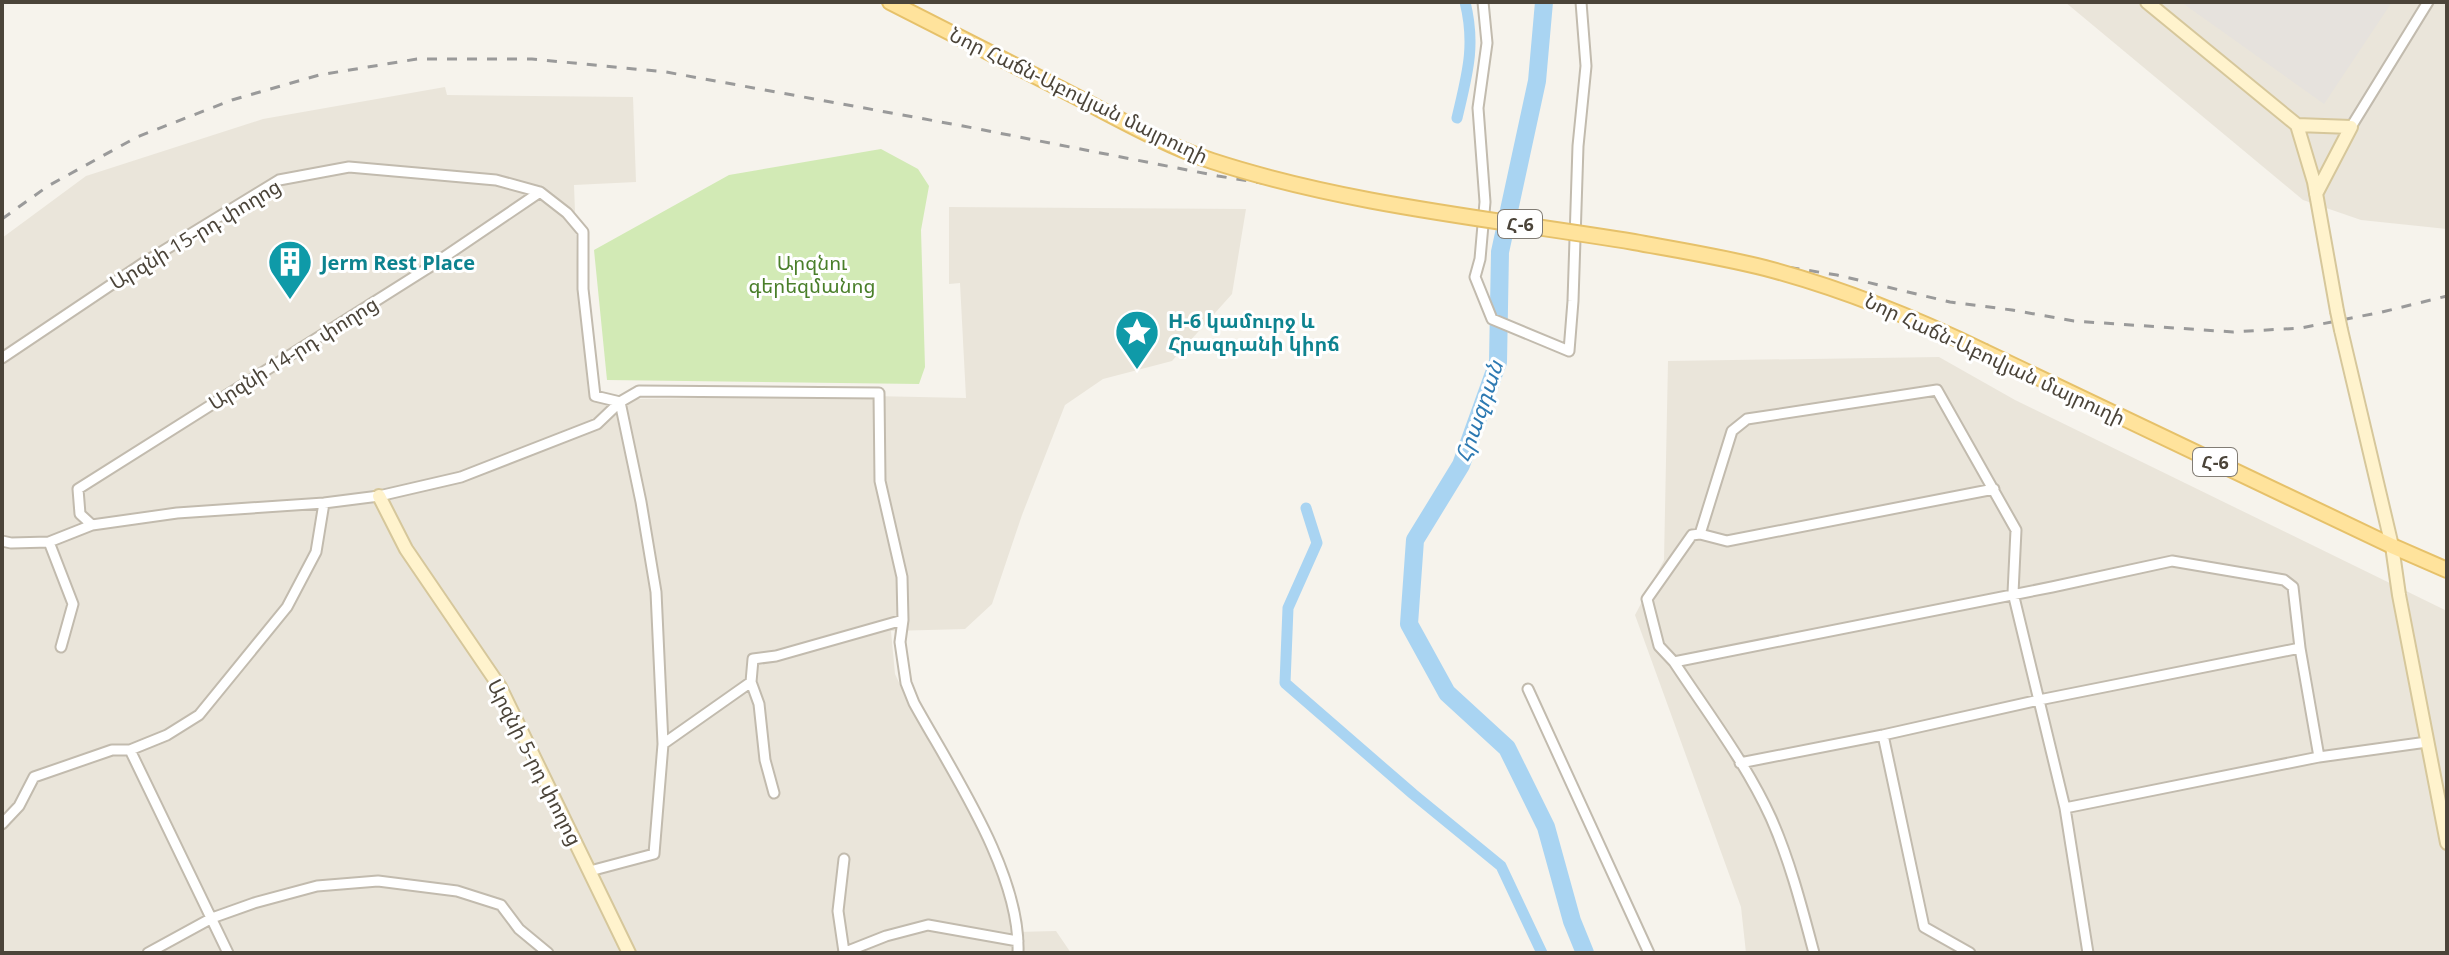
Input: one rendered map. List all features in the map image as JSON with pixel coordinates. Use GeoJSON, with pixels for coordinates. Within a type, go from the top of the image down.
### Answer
{"type":"FeatureCollection","features":[{"type":"Feature","properties":{"kind":"main road","name":"Նոր Հաճն-Աբովյան մայրուղի"},"geometry":{"type":"LineString","coordinates":[[890,2],[1173,145],[1249,172],[1341,196],[1695,253],[1847,292],[1925,323],[2447,570]]}},
{"type":"Feature","properties":{"kind":"street"},"geometry":{"type":"LineString","coordinates":[[1483,2],[1487,43],[1478,108],[1485,202],[1480,259],[1475,277],[1492,319],[1569,351],[1578,146],[1586,66],[1581,2]]}},
{"type":"Feature","properties":{"kind":"street"},"geometry":{"type":"LineString","coordinates":[[2147,2],[2297,125],[2316,194],[2341,330],[2392,546],[2447,843]]}},
{"type":"Feature","properties":{"kind":"street"},"geometry":{"type":"LineString","coordinates":[[2316,194],[2351,127],[2428,2]]}},
{"type":"Feature","properties":{"kind":"street"},"geometry":{"type":"LineString","coordinates":[[2297,125],[2351,127]]}},
{"type":"Feature","properties":{"kind":"street","name":"Արզնի 15-րդ փողոց"},"geometry":{"type":"LineString","coordinates":[[2,358],[145,262],[279,180],[349,167],[496,180],[540,192],[567,213],[583,232],[583,289],[595,396],[620,402]]}},
{"type":"Feature","properties":{"kind":"street","name":"Արզնի 14-րդ փողոց"},"geometry":{"type":"LineString","coordinates":[[92,525],[80,514],[78,489],[428,268],[540,192]]}},
{"type":"Feature","properties":{"kind":"street"},"geometry":{"type":"LineString","coordinates":[[1700,534],[1732,431],[1747,419],[1937,390],[2016,530],[2013,593],[2065,808],[2088,953]]}},
{"type":"Feature","properties":{"kind":"street"},"geometry":{"type":"LineString","coordinates":[[2,541],[49,542],[92,525],[177,513],[379,496],[461,477],[597,424],[620,402],[639,391],[879,393],[880,481],[902,577],[900,642],[906,683],[990,840],[1016,917],[1018,953]]}},
{"type":"Feature","properties":{"kind":"street"},"geometry":{"type":"LineString","coordinates":[[590,871],[654,854],[663,744],[656,592],[620,402]]}},
{"type":"Feature","properties":{"kind":"street"},"geometry":{"type":"LineString","coordinates":[[1814,953],[1771,818],[1740,763],[1674,662],[1659,646],[1647,599],[1692,535],[1727,541],[1994,489]]}},
{"type":"Feature","properties":{"kind":"street","name":"Արզնի 5-րդ փողոց"},"geometry":{"type":"LineString","coordinates":[[379,496],[406,549],[500,687],[629,953]]}},
{"type":"Feature","properties":{"kind":"street"},"geometry":{"type":"LineString","coordinates":[[2,824],[19,806],[34,777],[112,750],[130,750],[167,735],[199,715],[287,607],[316,552],[324,503]]}},
{"type":"Feature","properties":{"kind":"street"},"geometry":{"type":"LineString","coordinates":[[49,542],[73,604],[61,647]]}},
{"type":"Feature","properties":{"kind":"street"},"geometry":{"type":"LineString","coordinates":[[1674,662],[2172,561],[2284,580],[2293,587],[2319,757]]}},
{"type":"Feature","properties":{"kind":"street"},"geometry":{"type":"LineString","coordinates":[[774,793],[765,760],[759,704],[751,682],[753,659],[776,656],[903,620]]}},
{"type":"Feature","properties":{"kind":"street"},"geometry":{"type":"LineString","coordinates":[[1740,763],[2300,648]]}},
{"type":"Feature","properties":{"kind":"street"},"geometry":{"type":"LineString","coordinates":[[663,744],[751,682]]}},
{"type":"Feature","properties":{"kind":"street"},"geometry":{"type":"LineString","coordinates":[[1528,689],[1649,953]]}},
{"type":"Feature","properties":{"kind":"street"},"geometry":{"type":"LineString","coordinates":[[1883,735],[1924,927],[1970,953]]}},
{"type":"Feature","properties":{"kind":"street"},"geometry":{"type":"LineString","coordinates":[[2065,808],[2319,757],[2427,742]]}},
{"type":"Feature","properties":{"kind":"street"},"geometry":{"type":"LineString","coordinates":[[130,750],[228,953]]}},
{"type":"Feature","properties":{"kind":"street"},"geometry":{"type":"LineString","coordinates":[[844,859],[838,911],[844,952],[928,925],[1018,941]]}},
{"type":"Feature","properties":{"kind":"street"},"geometry":{"type":"LineString","coordinates":[[148,953],[212,918],[317,886],[378,881],[457,891],[501,905],[519,929],[548,953]]}},
{"type":"Feature","properties":{"kind":"shaded area"},"geometry":{"type":"Polygon","coordinates":[[[2065,2],[2447,2],[2447,229],[2361,220],[2303,200],[2065,2]]]}},
{"type":"Feature","properties":{"kind":"shaded area"},"geometry":{"type":"Polygon","coordinates":[[[2181,2],[2392,2],[2324,104],[2181,2]]]}},
{"type":"Feature","properties":{"kind":"shaded area"},"geometry":{"type":"Polygon","coordinates":[[[445,87],[447,95],[633,97],[636,182],[574,185],[588,391],[628,399],[966,398],[960,283],[949,284],[949,207],[1246,209],[1232,294],[1172,361],[1103,379],[1065,405],[1022,515],[992,604],[965,629],[891,631],[895,674],[986,840],[1016,932],[1056,931],[1071,953],[2,953],[2,238],[86,176],[263,119],[445,87]]]}},
{"type":"Feature","properties":{"kind":"shaded area"},"geometry":{"type":"Polygon","coordinates":[[[1939,357],[2015,400],[2447,611],[2447,953],[1746,953],[1741,907],[1635,615],[1664,560],[1668,361],[1939,357]]]}},
{"type":"Feature","properties":{"kind":"green space","name":"Արզնու գերեզմանոց"},"geometry":{"type":"Polygon","coordinates":[[[881,149],[918,169],[929,186],[921,230],[925,367],[919,384],[607,380],[594,250],[729,175],[881,149]]]}},
{"type":"Feature","properties":{"kind":"waterway"},"geometry":{"type":"LineString","coordinates":[[1457,118],[1470,47],[1465,2]]}},
{"type":"Feature","properties":{"kind":"waterway","name":"Հրազդան"},"geometry":{"type":"LineString","coordinates":[[1544,2],[1537,81],[1500,252],[1498,362],[1461,465],[1415,540],[1409,624],[1447,693],[1507,748],[1546,827],[1572,921],[1585,953]]}},
{"type":"Feature","properties":{"kind":"waterway"},"geometry":{"type":"LineString","coordinates":[[1306,508],[1317,543],[1288,608],[1285,683],[1501,866],[1542,953]]}},
{"type":"Feature","properties":{"kind":"railway"},"geometry":{"type":"LineString","coordinates":[[2,219],[48,186],[137,137],[232,100],[319,75],[417,59],[532,59],[666,72],[1218,176],[1837,275],[1950,302],[2074,321],[2233,332],[2301,328],[2447,296]]}},
{"type":"Feature","properties":{"kind":"place","name":"Jerm Rest Place"},"geometry":{"type":"Point","coordinates":[290,301]}},
{"type":"Feature","properties":{"kind":"place","name":"H-6 կամուրջ և Հրազդանի կիրճ"},"geometry":{"type":"Point","coordinates":[1137,371]}}]}
